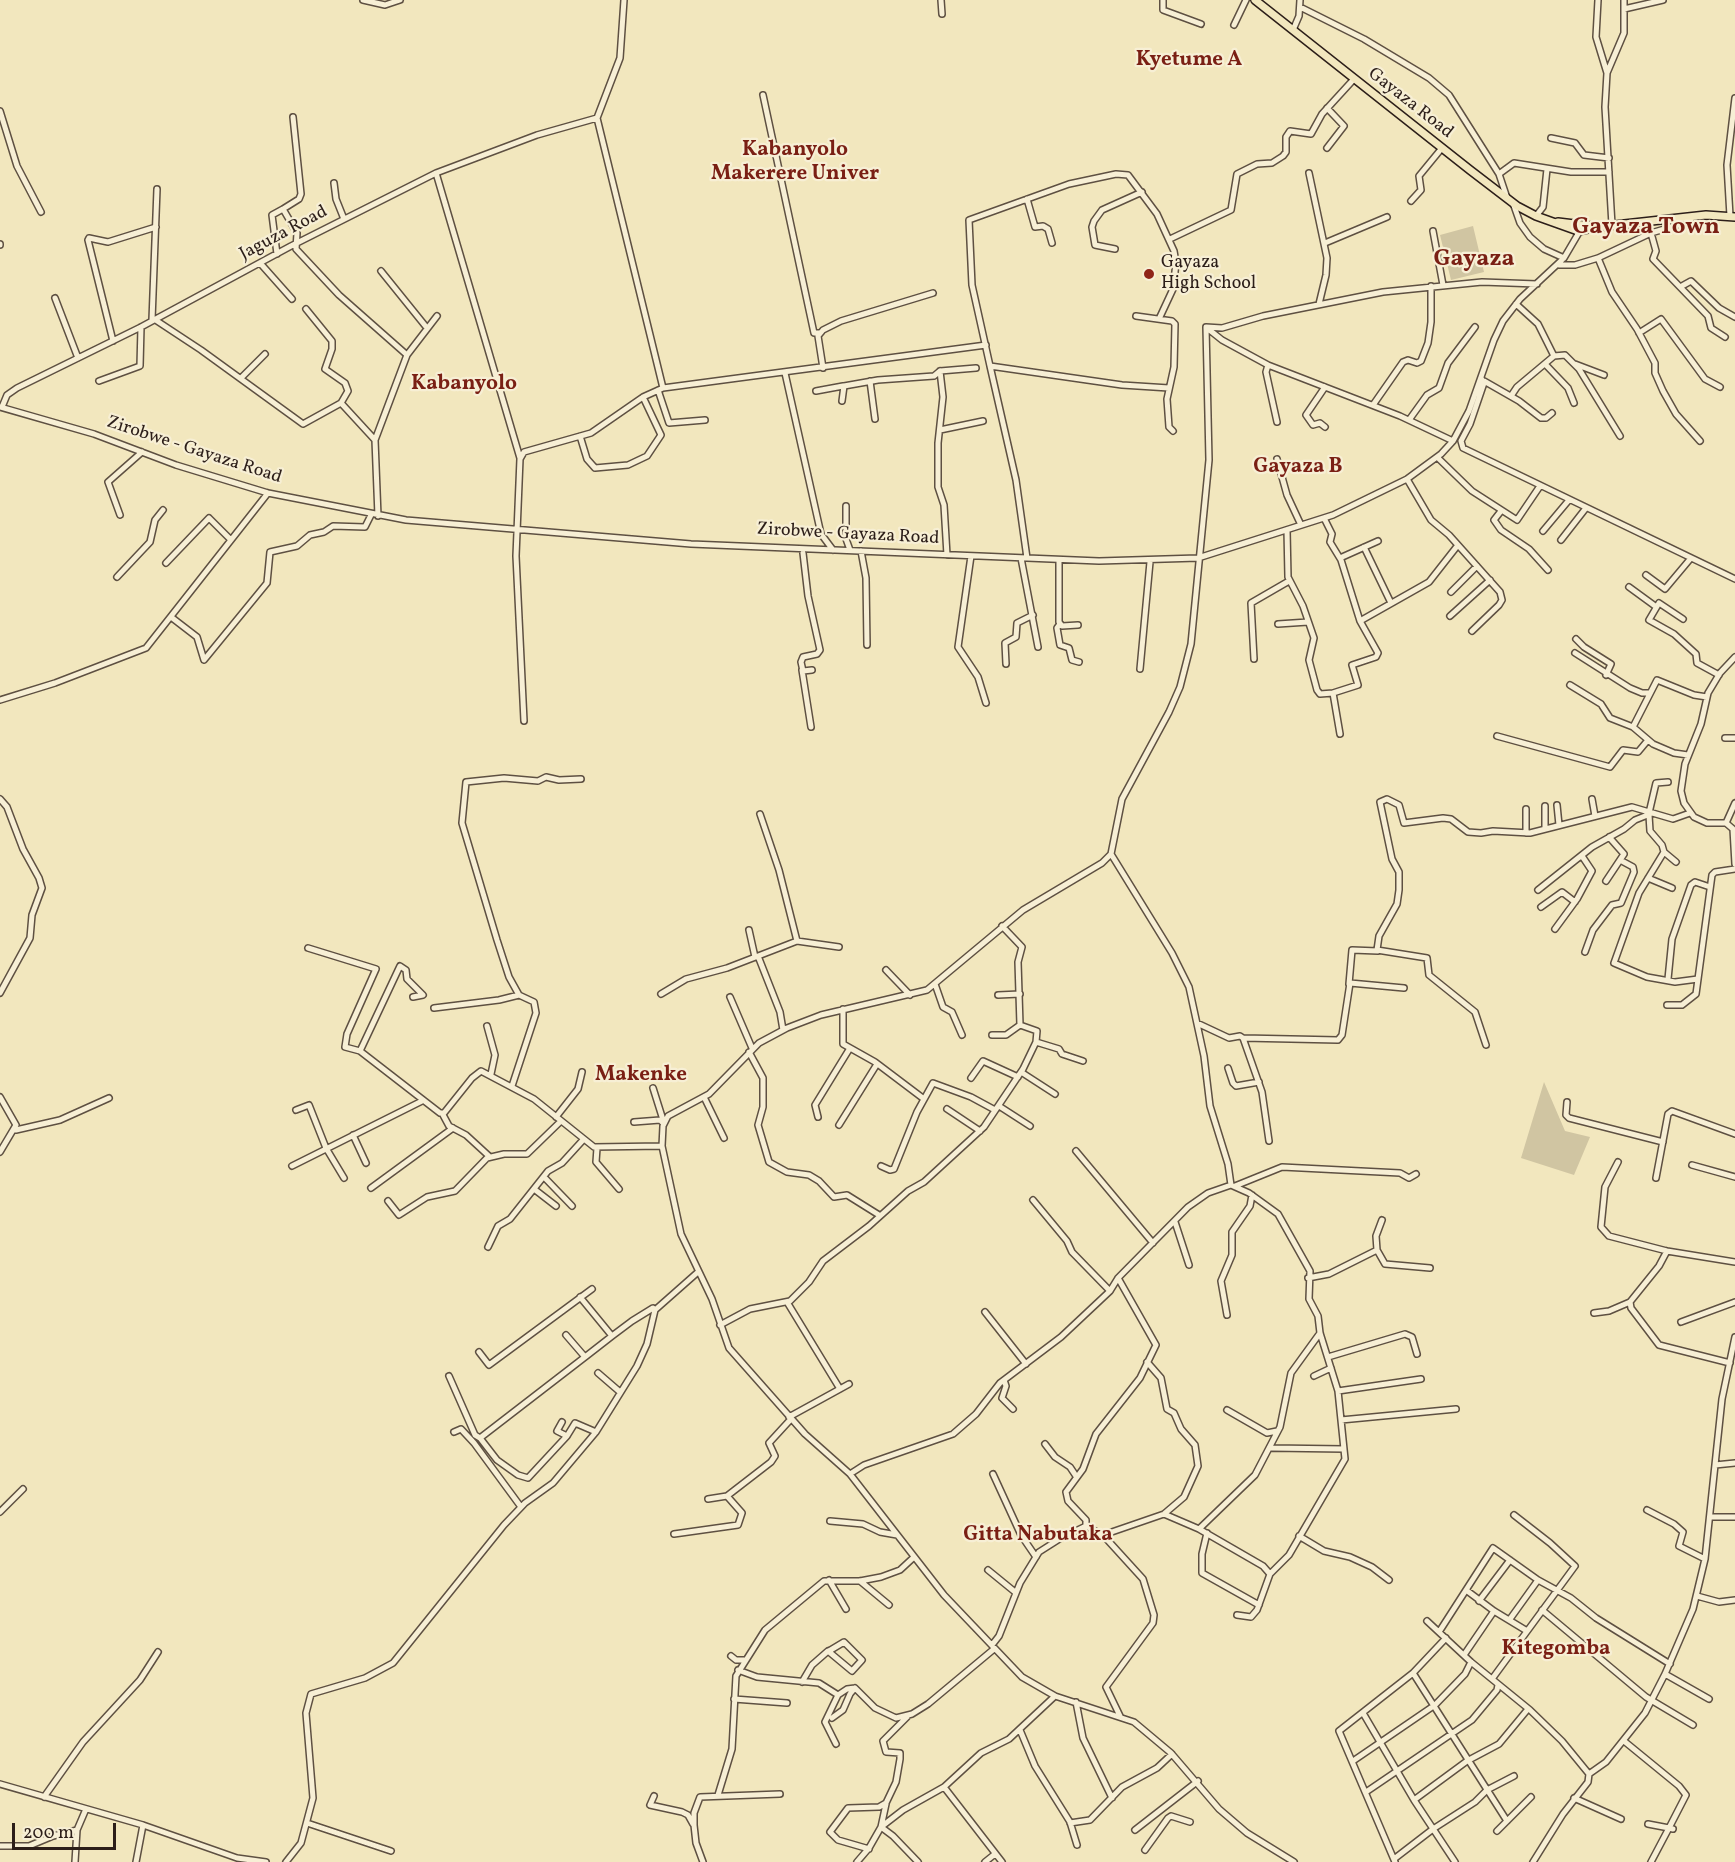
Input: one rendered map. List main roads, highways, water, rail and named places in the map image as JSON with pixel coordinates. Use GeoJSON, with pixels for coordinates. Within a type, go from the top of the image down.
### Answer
{"type":"FeatureCollection","features":[{"type":"Feature","properties":{"kind":"main road","name":"Gayaza Road"},"geometry":{"type":"LineString","coordinates":[[1255,0],[1442,148],[1510,200],[1536,216],[1577,227],[1597,227],[1731,212]]}},
{"type":"Feature","properties":{"kind":"place","name":"Gayaza High School"},"geometry":{"type":"Point","coordinates":[1149,274]}},
{"type":"Feature","properties":{"kind":"district","name":"Kyetume A"},"geometry":{"type":"Point","coordinates":[1189,61]}},
{"type":"Feature","properties":{"kind":"district","name":"Kabanyolo Makerere Univer"},"geometry":{"type":"Point","coordinates":[795,163]}},
{"type":"Feature","properties":{"kind":"district","name":"Gayaza Town"},"geometry":{"type":"Point","coordinates":[1646,229]}},
{"type":"Feature","properties":{"kind":"district","name":"Gayaza"},"geometry":{"type":"Point","coordinates":[1474,261]}},
{"type":"Feature","properties":{"kind":"district","name":"Kabanyolo"},"geometry":{"type":"Point","coordinates":[464,385]}},
{"type":"Feature","properties":{"kind":"district","name":"Gayaza B"},"geometry":{"type":"Point","coordinates":[1298,468]}},
{"type":"Feature","properties":{"kind":"district","name":"Makenke"},"geometry":{"type":"Point","coordinates":[641,1076]}},
{"type":"Feature","properties":{"kind":"district","name":"Gitta Nabutaka"},"geometry":{"type":"Point","coordinates":[1038,1536]}},
{"type":"Feature","properties":{"kind":"district","name":"Kitegomba"},"geometry":{"type":"Point","coordinates":[1556,1650]}}]}
